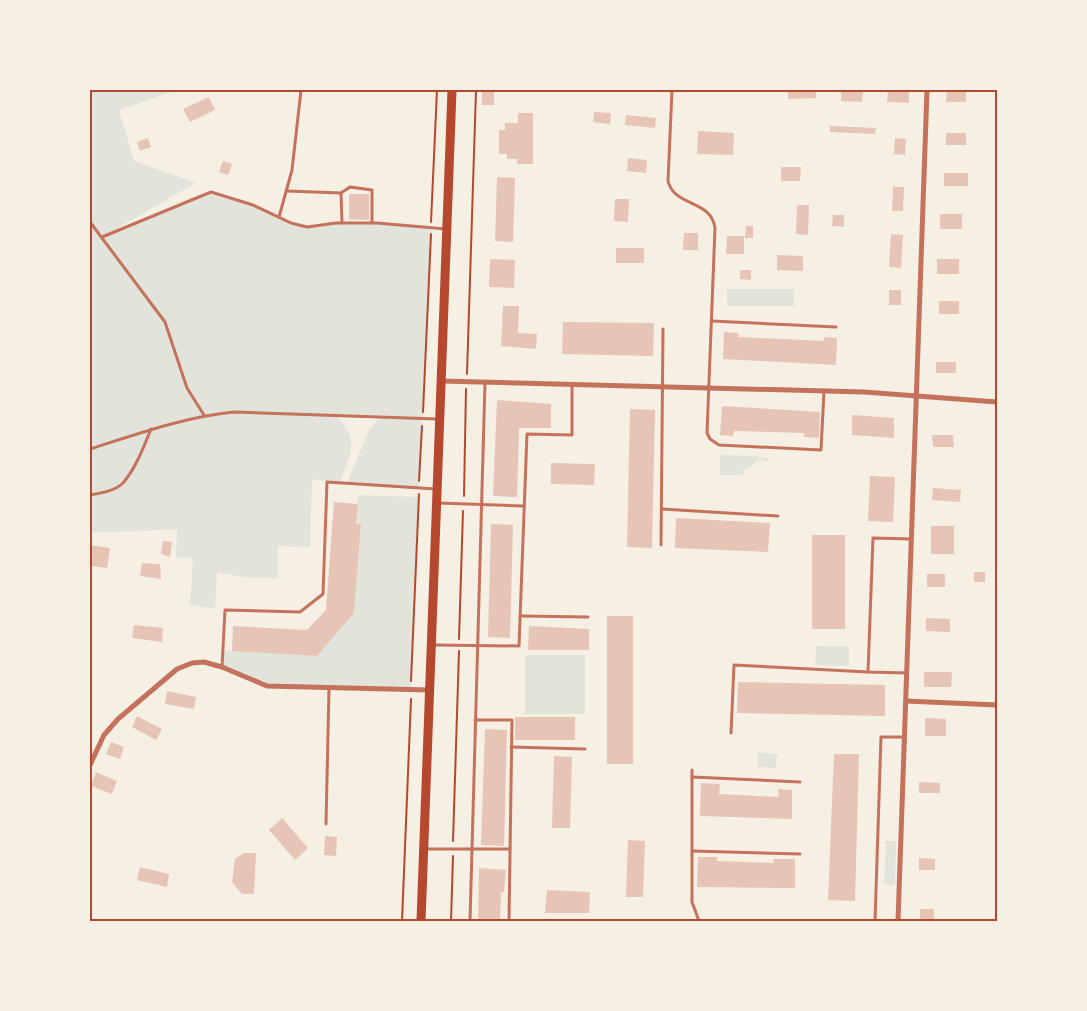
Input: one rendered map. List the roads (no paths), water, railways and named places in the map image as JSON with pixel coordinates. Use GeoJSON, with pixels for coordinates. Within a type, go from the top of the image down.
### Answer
{"type":"FeatureCollection","features":[{"type":"Feature","properties":{"kind":"main road"},"geometry":{"type":"LineString","coordinates":[[421,921],[452,90]]}},
{"type":"Feature","properties":{"kind":"street"},"geometry":{"type":"LineString","coordinates":[[898,921],[927,90]]}},
{"type":"Feature","properties":{"kind":"street"},"geometry":{"type":"LineString","coordinates":[[440,381],[824,391],[997,402]]}},
{"type":"Feature","properties":{"kind":"street"},"geometry":{"type":"LineString","coordinates":[[90,765],[104,735],[118,719],[177,668],[204,662],[222,667],[267,686],[429,690]]}},
{"type":"Feature","properties":{"kind":"street"},"geometry":{"type":"LineString","coordinates":[[906,701],[997,705]]}},
{"type":"Feature","properties":{"kind":"lane"},"geometry":{"type":"LineString","coordinates":[[279,217],[292,170],[301,90]]}},
{"type":"Feature","properties":{"kind":"lane"},"geometry":{"type":"LineString","coordinates":[[672,90],[668,181],[673,193],[708,211],[714,218],[708,433],[710,439],[719,445],[821,450],[824,391]]}},
{"type":"Feature","properties":{"kind":"lane"},"geometry":{"type":"LineString","coordinates":[[287,191],[341,193],[350,187],[372,190],[372,223]]}},
{"type":"Feature","properties":{"kind":"lane"},"geometry":{"type":"LineString","coordinates":[[102,237],[211,192],[253,205],[291,224],[307,227],[342,223],[372,223],[447,229]]}},
{"type":"Feature","properties":{"kind":"lane"},"geometry":{"type":"LineString","coordinates":[[341,193],[342,223]]}},
{"type":"Feature","properties":{"kind":"lane"},"geometry":{"type":"LineString","coordinates":[[90,222],[165,322],[187,388],[204,415]]}},
{"type":"Feature","properties":{"kind":"lane"},"geometry":{"type":"LineString","coordinates":[[712,321],[836,327]]}},
{"type":"Feature","properties":{"kind":"lane"},"geometry":{"type":"LineString","coordinates":[[662,545],[663,329]]}},
{"type":"Feature","properties":{"kind":"lane"},"geometry":{"type":"LineString","coordinates":[[470,921],[485,382]]}},
{"type":"Feature","properties":{"kind":"lane"},"geometry":{"type":"LineString","coordinates":[[430,645],[520,646],[527,434],[572,435],[572,384]]}},
{"type":"Feature","properties":{"kind":"lane"},"geometry":{"type":"LineString","coordinates":[[90,449],[151,428],[204,415],[234,412],[439,419]]}},
{"type":"Feature","properties":{"kind":"lane"},"geometry":{"type":"LineString","coordinates":[[90,495],[109,491],[123,483],[142,451],[151,428]]}},
{"type":"Feature","properties":{"kind":"lane"},"geometry":{"type":"LineString","coordinates":[[222,667],[225,610],[300,612],[323,594],[327,482],[436,490]]}},
{"type":"Feature","properties":{"kind":"lane"},"geometry":{"type":"LineString","coordinates":[[436,503],[524,506]]}},
{"type":"Feature","properties":{"kind":"lane"},"geometry":{"type":"LineString","coordinates":[[662,509],[778,516]]}},
{"type":"Feature","properties":{"kind":"lane"},"geometry":{"type":"LineString","coordinates":[[868,672],[873,538],[911,539]]}},
{"type":"Feature","properties":{"kind":"lane"},"geometry":{"type":"LineString","coordinates":[[520,616],[588,617]]}},
{"type":"Feature","properties":{"kind":"lane"},"geometry":{"type":"LineString","coordinates":[[731,733],[734,665],[907,673]]}},
{"type":"Feature","properties":{"kind":"lane"},"geometry":{"type":"LineString","coordinates":[[326,824],[330,689]]}},
{"type":"Feature","properties":{"kind":"lane"},"geometry":{"type":"LineString","coordinates":[[475,720],[512,720],[509,921]]}},
{"type":"Feature","properties":{"kind":"lane"},"geometry":{"type":"LineString","coordinates":[[875,921],[881,737],[905,738]]}},
{"type":"Feature","properties":{"kind":"lane"},"geometry":{"type":"LineString","coordinates":[[511,747],[585,749]]}},
{"type":"Feature","properties":{"kind":"lane"},"geometry":{"type":"LineString","coordinates":[[692,770],[692,902],[698,921]]}},
{"type":"Feature","properties":{"kind":"lane"},"geometry":{"type":"LineString","coordinates":[[692,777],[800,782]]}},
{"type":"Feature","properties":{"kind":"lane"},"geometry":{"type":"LineString","coordinates":[[423,849],[510,849]]}},
{"type":"Feature","properties":{"kind":"lane"},"geometry":{"type":"LineString","coordinates":[[692,851],[800,854]]}}]}
